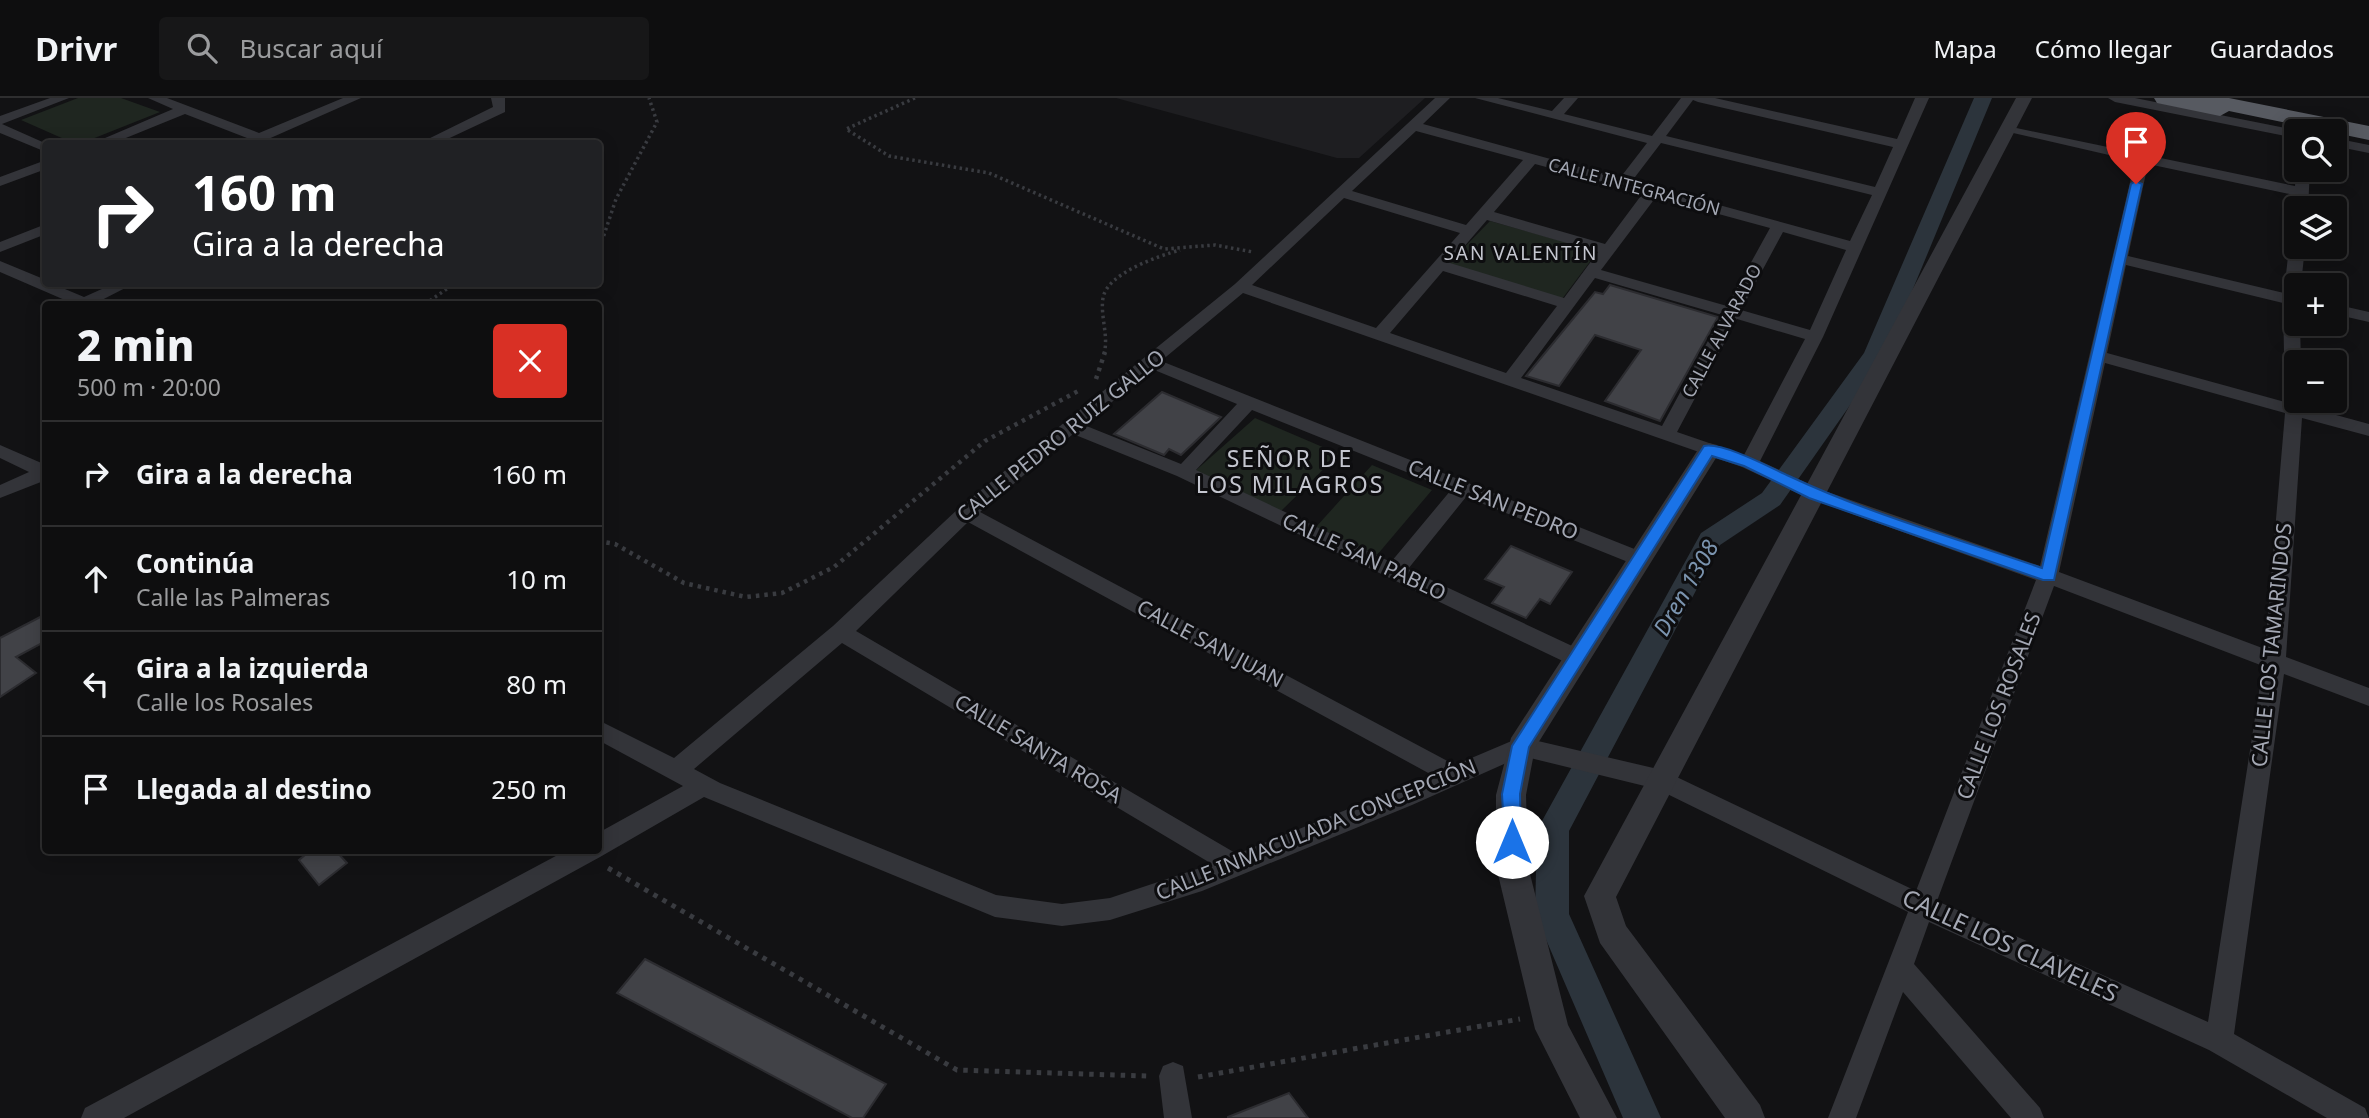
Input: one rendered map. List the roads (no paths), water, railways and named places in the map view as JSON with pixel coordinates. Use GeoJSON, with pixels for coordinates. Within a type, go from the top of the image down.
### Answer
{"type":"FeatureCollection","features":[{"type":"Feature","properties":{"kind":"highway"},"geometry":{"type":"LineString","coordinates":[[2165,98],[2284,127]]}},
{"type":"Feature","properties":{"kind":"highway"},"geometry":{"type":"LineString","coordinates":[[2196,98],[2369,133]]}},
{"type":"Feature","properties":{"kind":"highway"},"geometry":{"type":"LineString","coordinates":[[2347,135],[2369,139]]}},
{"type":"Feature","properties":{"kind":"street"},"geometry":{"type":"LineString","coordinates":[[0,121],[62,98]]}},
{"type":"Feature","properties":{"kind":"street"},"geometry":{"type":"LineString","coordinates":[[155,98],[258,138]]}},
{"type":"Feature","properties":{"kind":"street"},"geometry":{"type":"LineString","coordinates":[[253,140],[354,98]]}},
{"type":"Feature","properties":{"kind":"street"},"geometry":{"type":"LineString","coordinates":[[433,140],[500,108],[501,100],[498,98]]}},
{"type":"Feature","properties":{"kind":"street","name":"CALLE PEDRO RUIZ GALLO"},"geometry":{"type":"LineString","coordinates":[[676,770],[841,632],[966,513],[1241,287],[1443,98]]}},
{"type":"Feature","properties":{"kind":"street"},"geometry":{"type":"LineString","coordinates":[[1482,98],[1879,192]]}},
{"type":"Feature","properties":{"kind":"street"},"geometry":{"type":"LineString","coordinates":[[1555,116],[1571,98]]}},
{"type":"Feature","properties":{"kind":"street"},"geometry":{"type":"LineString","coordinates":[[1622,185],[1688,98]]}},
{"type":"Feature","properties":{"kind":"street"},"geometry":{"type":"LineString","coordinates":[[1698,98],[1899,144]]}},
{"type":"Feature","properties":{"kind":"street"},"geometry":{"type":"LineString","coordinates":[[1747,1118],[1612,933],[1601,896],[2024,98]]}},
{"type":"Feature","properties":{"kind":"street"},"geometry":{"type":"LineString","coordinates":[[2115,98],[2284,128]]}},
{"type":"Feature","properties":{"kind":"street"},"geometry":{"type":"LineString","coordinates":[[1749,463],[1815,337],[1879,192],[1916,99]]}},
{"type":"Feature","properties":{"kind":"street"},"geometry":{"type":"LineString","coordinates":[[108,140],[185,109]]}},
{"type":"Feature","properties":{"kind":"street","name":"CALLE INTEGRACIÓN"},"geometry":{"type":"LineString","coordinates":[[1414,126],[1854,247]]}},
{"type":"Feature","properties":{"kind":"street"},"geometry":{"type":"LineString","coordinates":[[0,128],[42,146]]}},
{"type":"Feature","properties":{"kind":"street"},"geometry":{"type":"LineString","coordinates":[[2007,130],[2302,192]]}},
{"type":"Feature","properties":{"kind":"street"},"geometry":{"type":"LineString","coordinates":[[2347,145],[2369,149]]}},
{"type":"Feature","properties":{"kind":"street"},"geometry":{"type":"LineString","coordinates":[[1379,335],[1531,159]]}},
{"type":"Feature","properties":{"kind":"street","name":"CALLE LOS ROSALES"},"geometry":{"type":"LineString","coordinates":[[1843,1118],[2048,576],[2142,159]]}},
{"type":"Feature","properties":{"kind":"street"},"geometry":{"type":"LineString","coordinates":[[0,182],[42,166]]}},
{"type":"Feature","properties":{"kind":"street"},"geometry":{"type":"LineString","coordinates":[[2302,182],[2302,196]]}},
{"type":"Feature","properties":{"kind":"street"},"geometry":{"type":"LineString","coordinates":[[1343,193],[1469,230]]}},
{"type":"Feature","properties":{"kind":"street"},"geometry":{"type":"LineString","coordinates":[[1510,380],[1651,193]]}},
{"type":"Feature","properties":{"kind":"street"},"geometry":{"type":"LineString","coordinates":[[1483,214],[1608,250]]}},
{"type":"Feature","properties":{"kind":"street","name":"CALLE ALVARADO"},"geometry":{"type":"LineString","coordinates":[[1666,435],[1778,227]]}},
{"type":"Feature","properties":{"kind":"street"},"geometry":{"type":"LineString","coordinates":[[0,247],[42,230]]}},
{"type":"Feature","properties":{"kind":"street"},"geometry":{"type":"LineString","coordinates":[[2119,259],[2284,298]]}},
{"type":"Feature","properties":{"kind":"street"},"geometry":{"type":"LineString","coordinates":[[1439,265],[1567,304]]}},
{"type":"Feature","properties":{"kind":"street"},"geometry":{"type":"LineString","coordinates":[[0,266],[42,284]]}},
{"type":"Feature","properties":{"kind":"street"},"geometry":{"type":"LineString","coordinates":[[1592,272],[1815,337]]}},
{"type":"Feature","properties":{"kind":"street"},"geometry":{"type":"LineString","coordinates":[[48,287],[79,301]]}},
{"type":"Feature","properties":{"kind":"street"},"geometry":{"type":"LineString","coordinates":[[88,301],[119,287]]}},
{"type":"Feature","properties":{"kind":"street"},"geometry":{"type":"LineString","coordinates":[[1241,287],[1749,463],[1815,494],[2048,576],[2369,697]]}},
{"type":"Feature","properties":{"kind":"street"},"geometry":{"type":"LineString","coordinates":[[2347,312],[2369,317]]}},
{"type":"Feature","properties":{"kind":"street"},"geometry":{"type":"LineString","coordinates":[[2097,356],[2284,406]]}},
{"type":"Feature","properties":{"kind":"street","name":"CALLE SAN PEDRO"},"geometry":{"type":"LineString","coordinates":[[1151,363],[1640,559]]}},
{"type":"Feature","properties":{"kind":"street"},"geometry":{"type":"LineString","coordinates":[[1184,472],[1248,403]]}},
{"type":"Feature","properties":{"kind":"street","name":"CALLE LOS TAMARINDOS"},"geometry":{"type":"LineString","coordinates":[[2219,1041],[2275,661],[2294,413]]}},
{"type":"Feature","properties":{"kind":"street"},"geometry":{"type":"LineString","coordinates":[[2308,413],[2369,430]]}},
{"type":"Feature","properties":{"kind":"street","name":"CALLE SAN PABLO"},"geometry":{"type":"LineString","coordinates":[[1072,427],[1184,472],[1577,658]]}},
{"type":"Feature","properties":{"kind":"street"},"geometry":{"type":"LineString","coordinates":[[1600,1118],[1552,1029],[1512,866],[1511,794],[1521,746],[1709,450]]}},
{"type":"Feature","properties":{"kind":"street"},"geometry":{"type":"LineString","coordinates":[[0,451],[42,472]]}},
{"type":"Feature","properties":{"kind":"street"},"geometry":{"type":"LineString","coordinates":[[0,492],[42,474]]}},
{"type":"Feature","properties":{"kind":"street"},"geometry":{"type":"LineString","coordinates":[[1394,572],[1463,488]]}},
{"type":"Feature","properties":{"kind":"street","name":"CALLE SAN JUAN"},"geometry":{"type":"LineString","coordinates":[[966,513],[1454,776]]}},
{"type":"Feature","properties":{"kind":"street","name":"CALLE SANTA ROSA"},"geometry":{"type":"LineString","coordinates":[[841,632],[1236,866]]}},
{"type":"Feature","properties":{"kind":"street","name":"CALLE INMACULADA CONCEPCIÓN"},"geometry":{"type":"LineString","coordinates":[[602,731],[704,785],[995,906],[1062,915],[1110,909],[1236,866],[1521,746]]}},
{"type":"Feature","properties":{"kind":"street","name":"CALLE LOS CLAVELES"},"geometry":{"type":"LineString","coordinates":[[1521,746],[1544,754],[1662,780],[1923,907],[2219,1041],[2355,1118]]}},
{"type":"Feature","properties":{"kind":"street"},"geometry":{"type":"LineString","coordinates":[[602,844],[704,785]]}},
{"type":"Feature","properties":{"kind":"street"},"geometry":{"type":"LineString","coordinates":[[96,1118],[584,854]]}},
{"type":"Feature","properties":{"kind":"street"},"geometry":{"type":"LineString","coordinates":[[1899,967],[2030,1118]]}},
{"type":"Feature","properties":{"kind":"street"},"geometry":{"type":"LineString","coordinates":[[1173,1076],[1178,1118]]}},
{"type":"Feature","properties":{"kind":"waterway","name":"Dren 1308"},"geometry":{"type":"LineString","coordinates":[[1642,1118],[1552,914],[1553,830],[1710,539],[1771,499],[1875,354],[1983,98]]}},
{"type":"Feature","properties":{"kind":"district","name":"SAN VALENTÍN"},"geometry":{"type":"Point","coordinates":[1521,253]}},
{"type":"Feature","properties":{"kind":"district","name":"SEÑOR DE LOS MILAGROS"},"geometry":{"type":"Point","coordinates":[1290,472]}}]}
